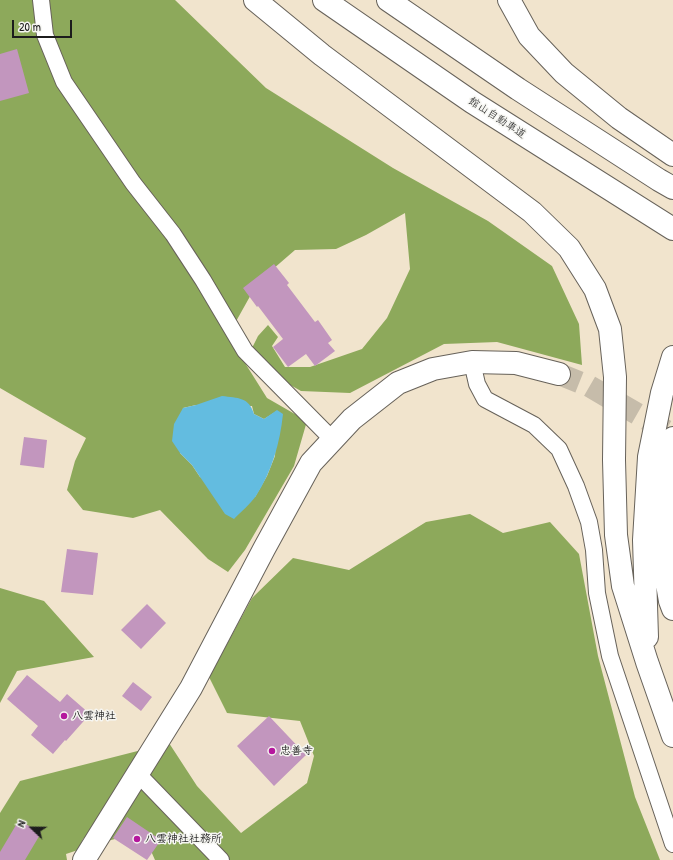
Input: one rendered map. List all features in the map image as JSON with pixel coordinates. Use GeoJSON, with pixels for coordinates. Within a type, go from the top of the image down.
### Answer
{"type":"FeatureCollection","features":[{"type":"Feature","properties":{"kind":"main road"},"geometry":{"type":"LineString","coordinates":[[255,0],[322,55],[532,212],[569,248],[595,289],[610,329],[615,377],[614,460],[616,535],[623,586],[647,662],[673,736]]}},
{"type":"Feature","properties":{"kind":"main road","name":"館山自動車道"},"geometry":{"type":"LineString","coordinates":[[324,0],[472,102],[673,230]]}},
{"type":"Feature","properties":{"kind":"main road"},"geometry":{"type":"LineString","coordinates":[[388,0],[518,89],[673,188]]}},
{"type":"Feature","properties":{"kind":"main road"},"geometry":{"type":"LineString","coordinates":[[509,0],[529,36],[564,73],[619,118],[673,155]]}},
{"type":"Feature","properties":{"kind":"main road"},"geometry":{"type":"LineString","coordinates":[[647,662],[644,540],[649,457],[662,393],[673,358]]}},
{"type":"Feature","properties":{"kind":"main road"},"geometry":{"type":"LineString","coordinates":[[84,860],[191,688],[311,463],[352,419],[398,383],[433,369],[472,362],[516,363],[559,374]]}},
{"type":"Feature","properties":{"kind":"main road"},"geometry":{"type":"LineString","coordinates":[[673,438],[662,511],[662,555],[670,601],[673,609]]}},
{"type":"Feature","properties":{"kind":"street"},"geometry":{"type":"LineString","coordinates":[[41,0],[45,35],[64,82],[133,183],[173,234],[203,280],[245,351],[333,440]]}},
{"type":"Feature","properties":{"kind":"street"},"geometry":{"type":"LineString","coordinates":[[472,362],[477,384],[485,399],[534,425],[559,449],[574,481],[589,522],[594,550],[597,594],[610,656],[673,844]]}},
{"type":"Feature","properties":{"kind":"street"},"geometry":{"type":"LineString","coordinates":[[138,774],[221,860]]}},
{"type":"Feature","properties":{"kind":"green space"},"geometry":{"type":"Polygon","coordinates":[[[0,0],[175,0],[266,88],[393,168],[488,221],[552,266],[579,324],[582,365],[497,342],[444,344],[350,393],[301,391],[276,377],[251,350],[258,336],[268,325],[278,337],[272,346],[285,367],[310,367],[362,349],[387,318],[410,269],[405,213],[366,235],[336,249],[295,250],[258,282],[234,325],[245,363],[267,398],[307,421],[294,466],[245,550],[228,572],[208,559],[160,510],[133,518],[83,510],[67,490],[75,461],[86,438],[0,388],[0,0]],[[196,405],[183,408],[180,453],[192,465],[200,477],[255,497],[267,476],[275,456],[277,411],[264,419],[254,414],[252,406],[196,405]]]}},
{"type":"Feature","properties":{"kind":"green space"},"geometry":{"type":"Polygon","coordinates":[[[470,514],[503,533],[550,522],[579,554],[598,656],[635,797],[660,860],[155,860],[151,851],[119,838],[107,841],[94,827],[83,839],[78,850],[66,854],[67,860],[0,860],[0,813],[20,781],[169,743],[197,786],[241,833],[307,783],[314,756],[300,721],[227,713],[209,677],[252,598],[293,558],[349,570],[426,522],[470,514]]]}},
{"type":"Feature","properties":{"kind":"green space"},"geometry":{"type":"Polygon","coordinates":[[[0,588],[44,601],[94,657],[17,671],[0,703],[0,588]]]}},
{"type":"Feature","properties":{"kind":"water"},"geometry":{"type":"Polygon","coordinates":[[[222,396],[238,398],[246,401],[252,408],[254,414],[264,419],[277,410],[283,414],[280,436],[267,477],[256,496],[234,519],[225,514],[192,465],[180,453],[172,441],[174,424],[183,408],[222,396]]]}},
{"type":"Feature","properties":{"kind":"building"},"geometry":{"type":"Polygon","coordinates":[[[17,49],[29,93],[0,101],[0,54],[17,49]]]}},
{"type":"Feature","properties":{"kind":"building"},"geometry":{"type":"Polygon","coordinates":[[[274,264],[289,283],[287,285],[315,322],[318,320],[332,340],[328,343],[335,351],[315,366],[306,354],[288,367],[273,347],[283,339],[243,288],[274,264]]]}},
{"type":"Feature","properties":{"kind":"building"},"geometry":{"type":"Polygon","coordinates":[[[24,437],[47,440],[44,468],[20,465],[24,437]]]}},
{"type":"Feature","properties":{"kind":"building"},"geometry":{"type":"Polygon","coordinates":[[[67,549],[98,553],[93,595],[61,592],[67,549]]]}},
{"type":"Feature","properties":{"kind":"building"},"geometry":{"type":"Polygon","coordinates":[[[147,604],[166,623],[141,649],[121,630],[147,604]]]}},
{"type":"Feature","properties":{"kind":"building","name":"八雲神社"},"geometry":{"type":"Polygon","coordinates":[[[27,675],[60,702],[67,694],[90,714],[53,754],[31,735],[38,726],[7,699],[27,675]]]}},
{"type":"Feature","properties":{"kind":"building"},"geometry":{"type":"Polygon","coordinates":[[[133,682],[152,697],[141,711],[122,696],[133,682]]]}},
{"type":"Feature","properties":{"kind":"building","name":"忠善寺"},"geometry":{"type":"Polygon","coordinates":[[[269,716],[306,755],[274,786],[237,746],[269,716]]]}},
{"type":"Feature","properties":{"kind":"building","name":"八雲神社社務所"},"geometry":{"type":"Polygon","coordinates":[[[127,817],[161,840],[147,860],[113,838],[127,817]]]}},
{"type":"Feature","properties":{"kind":"building"},"geometry":{"type":"Polygon","coordinates":[[[19,820],[41,833],[25,860],[0,860],[0,852],[19,820]]]}},
{"type":"Feature","properties":{"kind":"tunnel"},"geometry":{"type":"LineString","coordinates":[[559,374],[589,386],[672,434]]}},
{"type":"Feature","properties":{"kind":"place","name":"八雲神社"},"geometry":{"type":"Point","coordinates":[64,716]}},
{"type":"Feature","properties":{"kind":"place","name":"忠善寺"},"geometry":{"type":"Point","coordinates":[272,751]}},
{"type":"Feature","properties":{"kind":"place","name":"八雲神社社務所"},"geometry":{"type":"Point","coordinates":[137,839]}}]}
